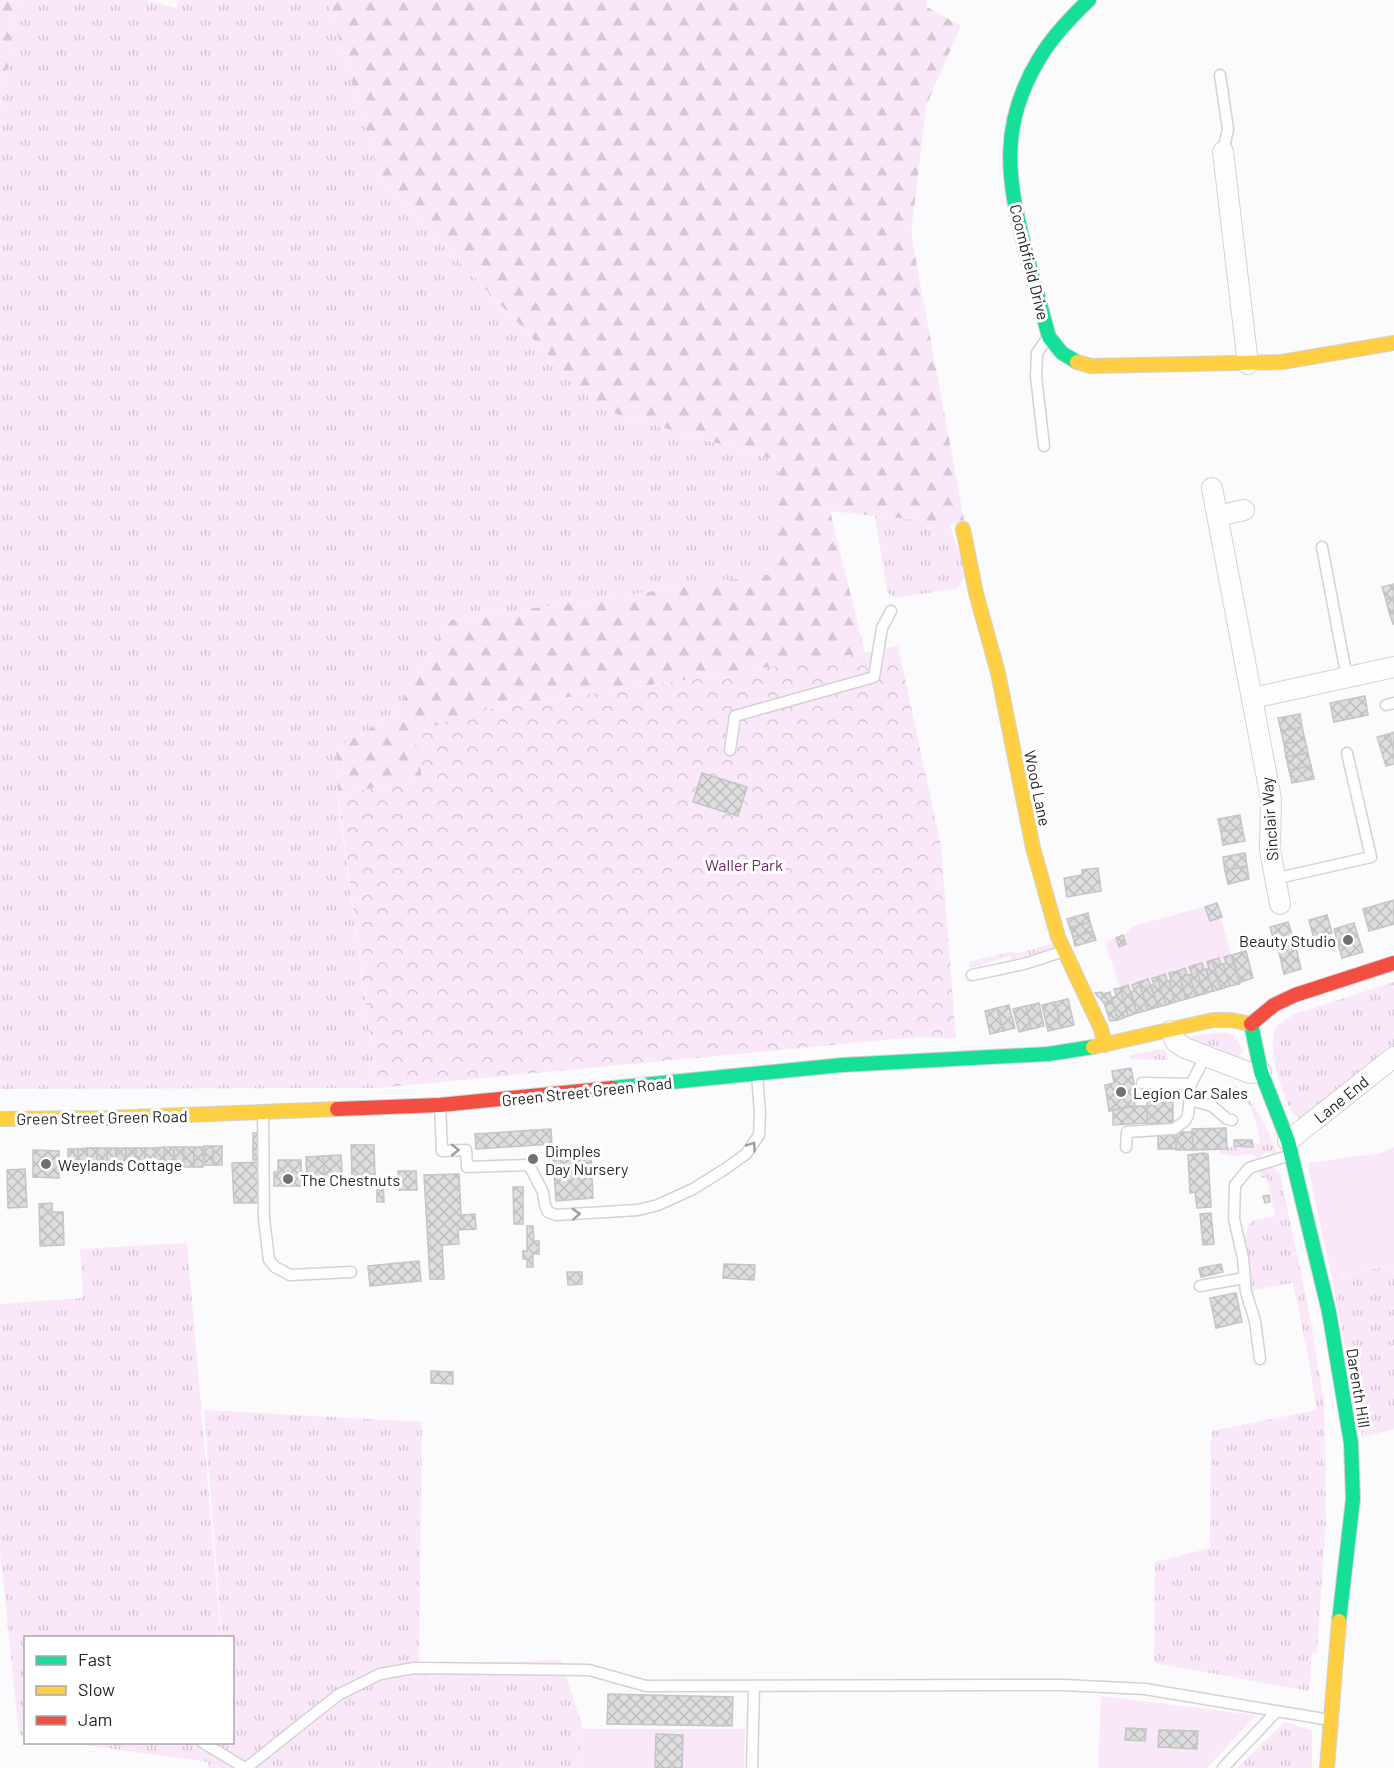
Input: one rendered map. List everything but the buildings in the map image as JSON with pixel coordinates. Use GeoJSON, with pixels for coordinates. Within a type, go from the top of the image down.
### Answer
{"type":"FeatureCollection","features":[{"type":"Feature","properties":{"kind":"street","name":"Coombfield Drive"},"geometry":{"type":"LineString","coordinates":[[1089,0],[1062,25],[1042,51],[1016,108],[1010,141],[1010,178],[1016,212],[1048,337],[1059,352],[1075,363],[1091,366],[1248,364],[1282,362],[1394,343]]}},
{"type":"Feature","properties":{"kind":"street"},"geometry":{"type":"LineString","coordinates":[[1223,152],[1248,364]]}},
{"type":"Feature","properties":{"kind":"street","name":"Sinclair Way"},"geometry":{"type":"LineString","coordinates":[[1212,488],[1271,799],[1270,850],[1280,904]]}},
{"type":"Feature","properties":{"kind":"street"},"geometry":{"type":"LineString","coordinates":[[1218,516],[1244,510]]}},
{"type":"Feature","properties":{"kind":"street","name":"Wood Lane"},"geometry":{"type":"LineString","coordinates":[[963,530],[976,593],[998,674],[1033,848],[1058,937],[1101,1029],[1105,1045]]}},
{"type":"Feature","properties":{"kind":"street"},"geometry":{"type":"LineString","coordinates":[[1253,698],[1393,667]]}},
{"type":"Feature","properties":{"kind":"street"},"geometry":{"type":"LineString","coordinates":[[1251,1024],[1274,1005],[1295,995],[1394,963]]}},
{"type":"Feature","properties":{"kind":"street","name":"Green Street Green Road"},"geometry":{"type":"LineString","coordinates":[[0,1119],[106,1118],[440,1105],[842,1065],[1048,1054],[1105,1045],[1213,1020],[1231,1020],[1251,1024]]}},
{"type":"Feature","properties":{"kind":"street","name":"Darenth Hill"},"geometry":{"type":"LineString","coordinates":[[1251,1024],[1262,1072],[1290,1148],[1350,1405],[1353,1499],[1337,1638],[1327,1768]]}},
{"type":"Feature","properties":{"kind":"street"},"geometry":{"type":"LineString","coordinates":[[1171,1031],[1177,1044],[1205,1057],[1252,1074],[1262,1072]]}},
{"type":"Feature","properties":{"kind":"street","name":"Lane End"},"geometry":{"type":"LineString","coordinates":[[1290,1148],[1394,1057]]}},
{"type":"Feature","properties":{"kind":"lane"},"geometry":{"type":"LineString","coordinates":[[1220,75],[1228,129],[1223,152]]}},
{"type":"Feature","properties":{"kind":"lane"},"geometry":{"type":"LineString","coordinates":[[1044,446],[1036,376],[1037,353],[1048,337]]}},
{"type":"Feature","properties":{"kind":"lane"},"geometry":{"type":"LineString","coordinates":[[1322,547],[1347,678]]}},
{"type":"Feature","properties":{"kind":"lane"},"geometry":{"type":"LineString","coordinates":[[730,750],[735,716],[874,677],[882,628],[891,611]]}},
{"type":"Feature","properties":{"kind":"lane"},"geometry":{"type":"LineString","coordinates":[[1274,879],[1371,857],[1347,753]]}},
{"type":"Feature","properties":{"kind":"lane"},"geometry":{"type":"LineString","coordinates":[[972,975],[1024,964],[1064,951]]}},
{"type":"Feature","properties":{"kind":"lane"},"geometry":{"type":"LineString","coordinates":[[1126,1147],[1127,1132],[1177,1128],[1187,1118],[1191,1084],[1205,1057]]}},
{"type":"Feature","properties":{"kind":"lane"},"geometry":{"type":"LineString","coordinates":[[440,1105],[442,1151],[466,1150],[468,1167],[529,1165],[543,1192],[548,1212],[556,1215],[638,1210],[658,1205],[693,1189],[746,1154],[759,1136],[757,1074]]}},
{"type":"Feature","properties":{"kind":"lane"},"geometry":{"type":"LineString","coordinates":[[1142,1083],[1191,1084]]}},
{"type":"Feature","properties":{"kind":"lane"},"geometry":{"type":"LineString","coordinates":[[1190,1100],[1212,1106],[1227,1119],[1232,1120]]}},
{"type":"Feature","properties":{"kind":"lane"},"geometry":{"type":"LineString","coordinates":[[263,1113],[264,1219],[269,1260],[275,1267],[290,1275],[351,1272]]}},
{"type":"Feature","properties":{"kind":"lane"},"geometry":{"type":"LineString","coordinates":[[1260,1359],[1255,1321],[1244,1278],[1244,1258],[1234,1219],[1236,1182],[1249,1168],[1290,1148]]}},
{"type":"Feature","properties":{"kind":"lane"},"geometry":{"type":"LineString","coordinates":[[1200,1286],[1244,1278]]}},
{"type":"Feature","properties":{"kind":"lane"},"geometry":{"type":"LineString","coordinates":[[204,1744],[245,1768],[339,1695],[380,1674],[414,1668],[589,1670],[646,1686],[1063,1685],[1134,1688],[1330,1720]]}},
{"type":"Feature","properties":{"kind":"lane"},"geometry":{"type":"LineString","coordinates":[[752,1768],[754,1686]]}},
{"type":"Feature","properties":{"kind":"lane"},"geometry":{"type":"LineString","coordinates":[[1223,1768],[1276,1712]]}},
{"type":"Feature","properties":{"kind":"green space"},"geometry":{"type":"Polygon","coordinates":[[[0,0],[17,0],[0,111],[0,0]]]}},
{"type":"Feature","properties":{"kind":"green space"},"geometry":{"type":"Polygon","coordinates":[[[17,0],[146,0],[176,8],[179,0],[328,0],[379,177],[600,409],[779,461],[774,574],[450,620],[395,714],[336,748],[338,801],[377,1088],[0,1089],[0,111],[17,0]]]}},
{"type":"Feature","properties":{"kind":"green space"},"geometry":{"type":"Polygon","coordinates":[[[328,0],[926,0],[927,7],[961,26],[926,106],[911,234],[965,525],[830,511],[865,653],[477,711],[423,778],[338,795],[336,748],[395,714],[450,620],[773,574],[779,461],[600,409],[379,177],[328,0]]]}},
{"type":"Feature","properties":{"kind":"green space"},"geometry":{"type":"Polygon","coordinates":[[[875,516],[949,523],[963,565],[964,577],[958,588],[897,598],[887,593],[875,516]]]}},
{"type":"Feature","properties":{"kind":"green space","name":"Waller Park"},"geometry":{"type":"Polygon","coordinates":[[[898,646],[941,846],[956,1039],[917,1037],[377,1088],[338,795],[422,778],[414,733],[477,711],[898,646]]]}},
{"type":"Feature","properties":{"kind":"green space"},"geometry":{"type":"Polygon","coordinates":[[[1217,903],[1231,955],[1224,957],[1226,963],[1221,965],[1219,958],[1207,962],[1209,969],[1204,970],[1202,963],[1190,967],[1192,974],[1187,975],[1185,969],[1170,973],[1171,980],[1167,981],[1164,974],[1152,978],[1154,985],[1150,986],[1148,979],[1132,984],[1134,991],[1130,992],[1128,985],[1120,988],[1105,942],[1124,935],[1134,926],[1217,903]]]}},
{"type":"Feature","properties":{"kind":"green space"},"geometry":{"type":"Polygon","coordinates":[[[1051,944],[1053,948],[1012,960],[1010,956],[970,968],[969,962],[1014,951],[1015,954],[1051,944]]]}},
{"type":"Feature","properties":{"kind":"green space"},"geometry":{"type":"Polygon","coordinates":[[[1394,982],[1394,1047],[1301,1119],[1293,1113],[1289,1106],[1277,1071],[1273,1046],[1273,1035],[1276,1028],[1295,1014],[1394,982]]]}},
{"type":"Feature","properties":{"kind":"green space"},"geometry":{"type":"Polygon","coordinates":[[[1224,1032],[1234,1037],[1240,1044],[1243,1051],[1239,1057],[1230,1058],[1231,1055],[1216,1047],[1193,1041],[1190,1045],[1189,1037],[1224,1032]]]}},
{"type":"Feature","properties":{"kind":"green space"},"geometry":{"type":"Polygon","coordinates":[[[1166,1050],[1168,1060],[1130,1059],[1130,1055],[1166,1050]]]}},
{"type":"Feature","properties":{"kind":"green space"},"geometry":{"type":"Polygon","coordinates":[[[1227,1079],[1252,1103],[1258,1112],[1277,1154],[1267,1152],[1258,1158],[1252,1154],[1231,1156],[1219,1153],[1219,1150],[1227,1147],[1252,1147],[1255,1143],[1260,1144],[1251,1108],[1241,1093],[1227,1079]]]}},
{"type":"Feature","properties":{"kind":"green space"},"geometry":{"type":"Polygon","coordinates":[[[1394,1147],[1394,1265],[1332,1278],[1307,1163],[1381,1153],[1394,1147]]]}},
{"type":"Feature","properties":{"kind":"green space"},"geometry":{"type":"Polygon","coordinates":[[[1273,1167],[1280,1173],[1310,1317],[1324,1401],[1326,1519],[1317,1653],[1312,1653],[1309,1691],[1154,1663],[1155,1562],[1210,1548],[1211,1431],[1316,1410],[1309,1361],[1293,1283],[1253,1290],[1244,1237],[1251,1221],[1275,1216],[1267,1178],[1261,1178],[1259,1170],[1273,1167]]]}},
{"type":"Feature","properties":{"kind":"green space"},"geometry":{"type":"Polygon","coordinates":[[[187,1243],[221,1636],[24,1636],[24,1736],[19,1735],[0,1551],[0,1304],[83,1298],[80,1249],[187,1243]]]}},
{"type":"Feature","properties":{"kind":"green space"},"geometry":{"type":"Polygon","coordinates":[[[1394,1265],[1394,1429],[1362,1437],[1332,1278],[1394,1265]]]}},
{"type":"Feature","properties":{"kind":"green space"},"geometry":{"type":"Polygon","coordinates":[[[204,1410],[422,1422],[419,1665],[561,1660],[583,1729],[578,1768],[209,1768],[208,1762],[77,1744],[234,1744],[234,1636],[222,1636],[204,1410]]]}},
{"type":"Feature","properties":{"kind":"green space"},"geometry":{"type":"Polygon","coordinates":[[[1101,1696],[1256,1715],[1207,1768],[1098,1768],[1101,1696]],[[1126,1729],[1125,1740],[1145,1741],[1146,1729],[1126,1729]],[[1159,1730],[1159,1747],[1197,1749],[1198,1731],[1159,1730]]]}},
{"type":"Feature","properties":{"kind":"green space"},"geometry":{"type":"Polygon","coordinates":[[[1284,1722],[1312,1730],[1312,1768],[1237,1768],[1284,1722]]]}},
{"type":"Feature","properties":{"kind":"green space"},"geometry":{"type":"Polygon","coordinates":[[[583,1729],[745,1729],[744,1768],[682,1768],[656,1734],[655,1768],[578,1768],[583,1729]]]}},
{"type":"Feature","properties":{"kind":"traffic: fast"},"geometry":{"type":"LineString","coordinates":[[1077,362],[1062,353],[1049,337],[1019,223],[1014,199],[1010,152],[1017,107],[1026,83],[1050,43],[1089,0]]}},
{"type":"Feature","properties":{"kind":"traffic: fast"},"geometry":{"type":"LineString","coordinates":[[1251,1024],[1261,1072],[1288,1141],[1329,1312],[1351,1443],[1353,1499],[1339,1621]]}},
{"type":"Feature","properties":{"kind":"traffic: fast"},"geometry":{"type":"LineString","coordinates":[[612,1088],[842,1065],[1048,1054],[1093,1047]]}},
{"type":"Feature","properties":{"kind":"traffic: slow"},"geometry":{"type":"LineString","coordinates":[[1077,362],[1091,366],[1282,362],[1394,343]]}},
{"type":"Feature","properties":{"kind":"traffic: slow"},"geometry":{"type":"LineString","coordinates":[[963,529],[976,593],[998,673],[1033,848],[1058,937],[1101,1029],[1105,1045]]}},
{"type":"Feature","properties":{"kind":"traffic: slow"},"geometry":{"type":"LineString","coordinates":[[1093,1047],[1213,1020],[1231,1020],[1251,1024]]}},
{"type":"Feature","properties":{"kind":"traffic: slow"},"geometry":{"type":"LineString","coordinates":[[0,1119],[106,1118],[337,1109]]}},
{"type":"Feature","properties":{"kind":"traffic: slow"},"geometry":{"type":"LineString","coordinates":[[1327,1768],[1339,1621]]}},
{"type":"Feature","properties":{"kind":"traffic: jam"},"geometry":{"type":"LineString","coordinates":[[1251,1024],[1274,1005],[1295,995],[1394,963]]}},
{"type":"Feature","properties":{"kind":"traffic: jam"},"geometry":{"type":"LineString","coordinates":[[337,1109],[440,1105],[612,1088]]}},
{"type":"Feature","properties":{"kind":"place","name":"Beauty Studio"},"geometry":{"type":"Point","coordinates":[1348,940]}},
{"type":"Feature","properties":{"kind":"place","name":"Legion Car Sales"},"geometry":{"type":"Point","coordinates":[1121,1092]}},
{"type":"Feature","properties":{"kind":"place","name":"Dimples Day Nursery"},"geometry":{"type":"Point","coordinates":[533,1159]}},
{"type":"Feature","properties":{"kind":"place","name":"Weylands Cottage"},"geometry":{"type":"Point","coordinates":[46,1164]}},
{"type":"Feature","properties":{"kind":"place","name":"The Chestnuts"},"geometry":{"type":"Point","coordinates":[288,1179]}}]}
